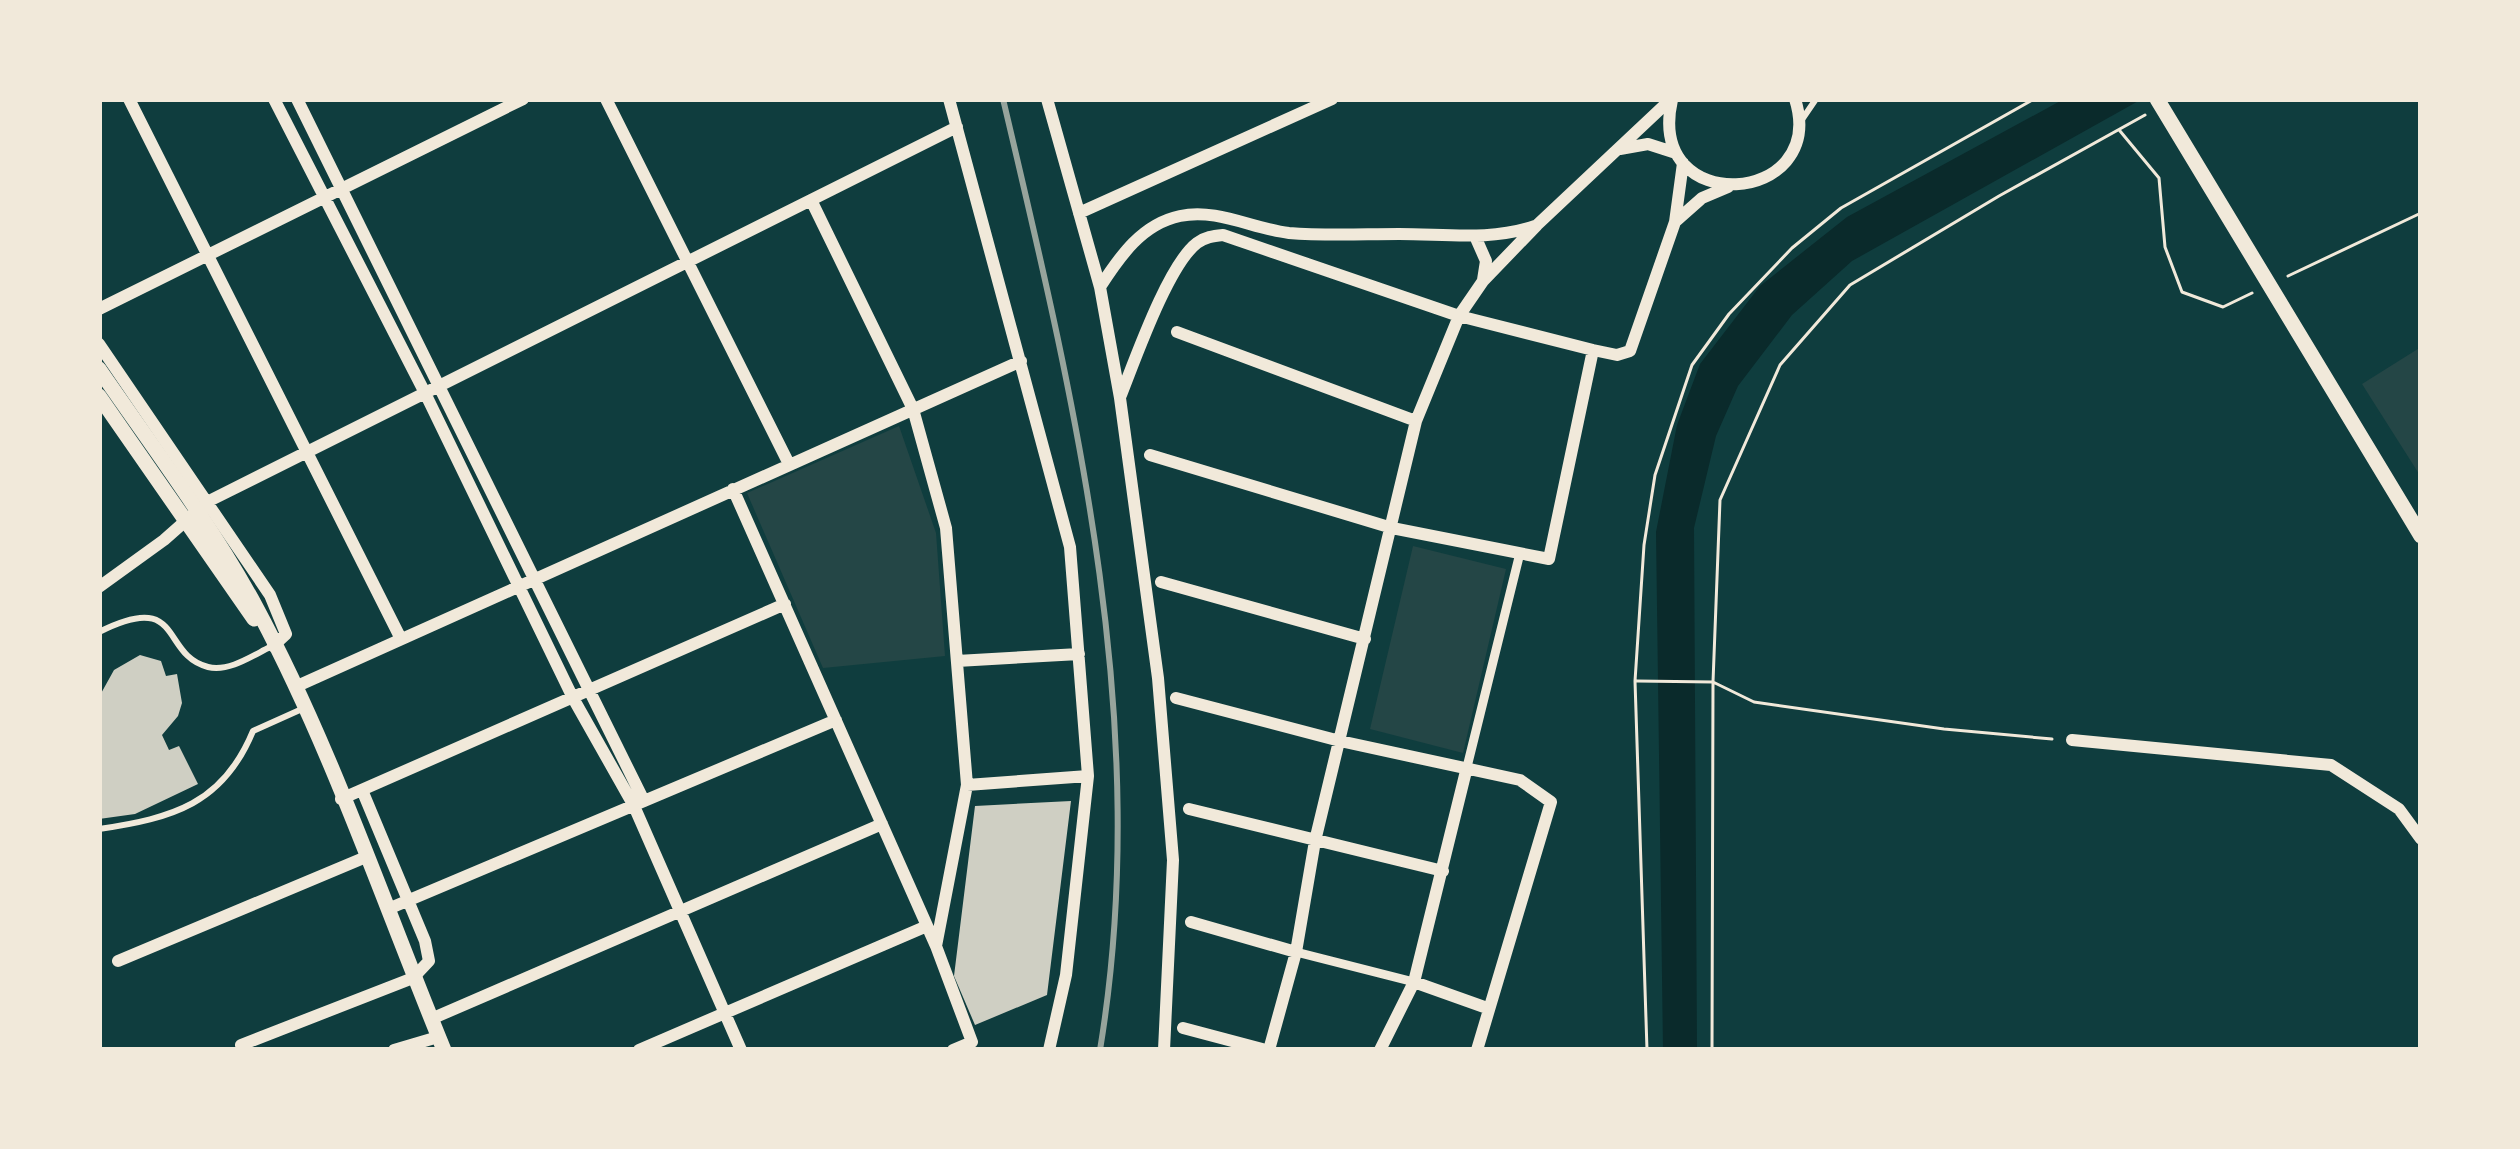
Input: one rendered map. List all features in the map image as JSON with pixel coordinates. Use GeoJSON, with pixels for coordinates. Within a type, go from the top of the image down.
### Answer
{"type":"FeatureCollection","features":[{"type":"Feature","properties":{"kind":"street"},"geometry":{"type":"LineString","coordinates":[[129,99],[400,637]]}},
{"type":"Feature","properties":{"kind":"street"},"geometry":{"type":"LineString","coordinates":[[274,99],[425,393],[573,698],[639,804]]}},
{"type":"Feature","properties":{"kind":"street"},"geometry":{"type":"LineString","coordinates":[[297,99],[589,691],[741,1050]]}},
{"type":"Feature","properties":{"kind":"street"},"geometry":{"type":"LineString","coordinates":[[99,309],[524,99]]}},
{"type":"Feature","properties":{"kind":"street"},"geometry":{"type":"LineString","coordinates":[[606,99],[789,464]]}},
{"type":"Feature","properties":{"kind":"street"},"geometry":{"type":"LineString","coordinates":[[949,99],[1070,547],[1088,776],[1066,975],[1049,1050]]}},
{"type":"Feature","properties":{"kind":"street"},"geometry":{"type":"LineString","coordinates":[[1047,99],[1100,286],[1158,678],[1173,860],[1164,1050]]}},
{"type":"Feature","properties":{"kind":"street"},"geometry":{"type":"LineString","coordinates":[[1079,213],[1332,99]]}},
{"type":"Feature","properties":{"kind":"street"},"geometry":{"type":"LineString","coordinates":[[1183,1028],[1268,1050],[1296,952],[1315,841],[1416,421],[1459,316],[1483,281],[1537,225],[1672,99]]}},
{"type":"Feature","properties":{"kind":"street"},"geometry":{"type":"LineString","coordinates":[[1120,398],[1149,321],[1190,249],[1212,236],[1232,236],[1459,316],[1617,355],[1630,351],[1675,222],[1680,158],[1668,117],[1672,99]]}},
{"type":"Feature","properties":{"kind":"street"},"geometry":{"type":"LineString","coordinates":[[1675,222],[1702,198],[1768,177],[1784,163],[1800,124],[1795,99]]}},
{"type":"Feature","properties":{"kind":"street"},"geometry":{"type":"LineString","coordinates":[[2157,99],[2421,536]]}},
{"type":"Feature","properties":{"kind":"street"},"geometry":{"type":"LineString","coordinates":[[99,587],[195,511],[957,127]]}},
{"type":"Feature","properties":{"kind":"street"},"geometry":{"type":"LineString","coordinates":[[1619,149],[1648,145],[1680,158],[1696,175],[1728,187]]}},
{"type":"Feature","properties":{"kind":"street"},"geometry":{"type":"LineString","coordinates":[[811,200],[913,409],[946,528],[967,785],[936,946]]}},
{"type":"Feature","properties":{"kind":"street"},"geometry":{"type":"LineString","coordinates":[[1100,286],[1138,237],[1181,216],[1220,217],[1289,233],[1499,237],[1537,225]]}},
{"type":"Feature","properties":{"kind":"street"},"geometry":{"type":"LineString","coordinates":[[1474,236],[1486,261],[1483,281]]}},
{"type":"Feature","properties":{"kind":"street"},"geometry":{"type":"LineString","coordinates":[[1177,332],[1416,421]]}},
{"type":"Feature","properties":{"kind":"street"},"geometry":{"type":"LineString","coordinates":[[99,344],[195,511]]}},
{"type":"Feature","properties":{"kind":"street"},"geometry":{"type":"LineString","coordinates":[[1150,455],[1393,528],[1549,559],[1593,350]]}},
{"type":"Feature","properties":{"kind":"street"},"geometry":{"type":"LineString","coordinates":[[295,687],[1021,361]]}},
{"type":"Feature","properties":{"kind":"street"},"geometry":{"type":"LineString","coordinates":[[99,369],[253,601],[295,687],[441,1044],[394,1050]]}},
{"type":"Feature","properties":{"kind":"street"},"geometry":{"type":"LineString","coordinates":[[99,396],[195,511]]}},
{"type":"Feature","properties":{"kind":"street"},"geometry":{"type":"LineString","coordinates":[[733,489],[936,946],[973,1042],[953,1050]]}},
{"type":"Feature","properties":{"kind":"street"},"geometry":{"type":"LineString","coordinates":[[1380,1050],[1414,982],[1520,553]]}},
{"type":"Feature","properties":{"kind":"street"},"geometry":{"type":"LineString","coordinates":[[1161,582],[1365,640]]}},
{"type":"Feature","properties":{"kind":"street"},"geometry":{"type":"LineString","coordinates":[[341,799],[785,604]]}},
{"type":"Feature","properties":{"kind":"street"},"geometry":{"type":"LineString","coordinates":[[957,661],[1078,654]]}},
{"type":"Feature","properties":{"kind":"street"},"geometry":{"type":"LineString","coordinates":[[1176,698],[1340,741],[1520,780],[1551,802],[1477,1050]]}},
{"type":"Feature","properties":{"kind":"street"},"geometry":{"type":"LineString","coordinates":[[388,909],[836,720]]}},
{"type":"Feature","properties":{"kind":"street"},"geometry":{"type":"LineString","coordinates":[[2072,740],[2331,765],[2399,809],[2421,839]]}},
{"type":"Feature","properties":{"kind":"street"},"geometry":{"type":"LineString","coordinates":[[967,785],[1088,776]]}},
{"type":"Feature","properties":{"kind":"street"},"geometry":{"type":"LineString","coordinates":[[241,1045],[413,978],[429,962],[429,950],[362,790]]}},
{"type":"Feature","properties":{"kind":"street"},"geometry":{"type":"LineString","coordinates":[[1189,809],[1443,871]]}},
{"type":"Feature","properties":{"kind":"street"},"geometry":{"type":"LineString","coordinates":[[431,1019],[882,824]]}},
{"type":"Feature","properties":{"kind":"street"},"geometry":{"type":"LineString","coordinates":[[118,962],[365,857]]}},
{"type":"Feature","properties":{"kind":"street"},"geometry":{"type":"LineString","coordinates":[[1191,922],[1414,982],[1487,1008]]}},
{"type":"Feature","properties":{"kind":"street"},"geometry":{"type":"LineString","coordinates":[[639,1050],[927,926]]}},
{"type":"Feature","properties":{"kind":"lane"},"geometry":{"type":"LineString","coordinates":[[1800,124],[1816,99]]}},
{"type":"Feature","properties":{"kind":"lane"},"geometry":{"type":"LineString","coordinates":[[99,632],[143,617],[164,623],[194,660],[209,668],[240,663],[273,646]]}},
{"type":"Feature","properties":{"kind":"lane"},"geometry":{"type":"LineString","coordinates":[[99,829],[189,806],[214,794],[243,755],[253,731],[304,708]]}},
{"type":"Feature","properties":{"kind":"path"},"geometry":{"type":"LineString","coordinates":[[1647,1050],[1635,682],[1644,544],[1655,475],[1693,365],[1729,314],[1792,248],[1841,208],[2034,99]]}},
{"type":"Feature","properties":{"kind":"path"},"geometry":{"type":"LineString","coordinates":[[1712,1050],[1713,682],[1720,500],[1780,365],[1850,285],[2119,130],[2159,178]]}},
{"type":"Feature","properties":{"kind":"path"},"geometry":{"type":"LineString","coordinates":[[1635,682],[1713,682],[1754,702],[1944,729],[2072,740]]}},
{"type":"Feature","properties":{"kind":"shaded area"},"geometry":{"type":"Polygon","coordinates":[[[2064,99],[2142,99],[1852,261],[1792,315],[1738,386],[1716,436],[1694,528],[1697,1050],[1663,1050],[1656,532],[1677,425],[1700,364],[1760,286],[1847,217],[2064,99]]]}},
{"type":"Feature","properties":{"kind":"shaded area"},"geometry":{"type":"Polygon","coordinates":[[[2421,347],[2421,477],[2362,384],[2421,347]]]}},
{"type":"Feature","properties":{"kind":"shaded area"},"geometry":{"type":"Polygon","coordinates":[[[899,426],[936,533],[945,656],[823,668],[747,493],[899,426]]]}},
{"type":"Feature","properties":{"kind":"shaded area"},"geometry":{"type":"Polygon","coordinates":[[[1413,546],[1506,569],[1463,753],[1370,729],[1413,546]]]}},
{"type":"Feature","properties":{"kind":"building"},"geometry":{"type":"Polygon","coordinates":[[[140,655],[161,661],[166,676],[177,674],[182,703],[162,735],[169,750],[179,746],[198,784],[135,814],[99,819],[99,697],[114,670],[140,655]]]}},
{"type":"Feature","properties":{"kind":"building"},"geometry":{"type":"Polygon","coordinates":[[[1071,801],[1047,995],[975,1025],[954,976],[975,806],[1071,801]]]}},
{"type":"Feature","properties":{"kind":"railway"},"geometry":{"type":"LineString","coordinates":[[1003,99],[1080,452],[1112,690],[1118,810],[1114,930],[1100,1050]]}}]}
